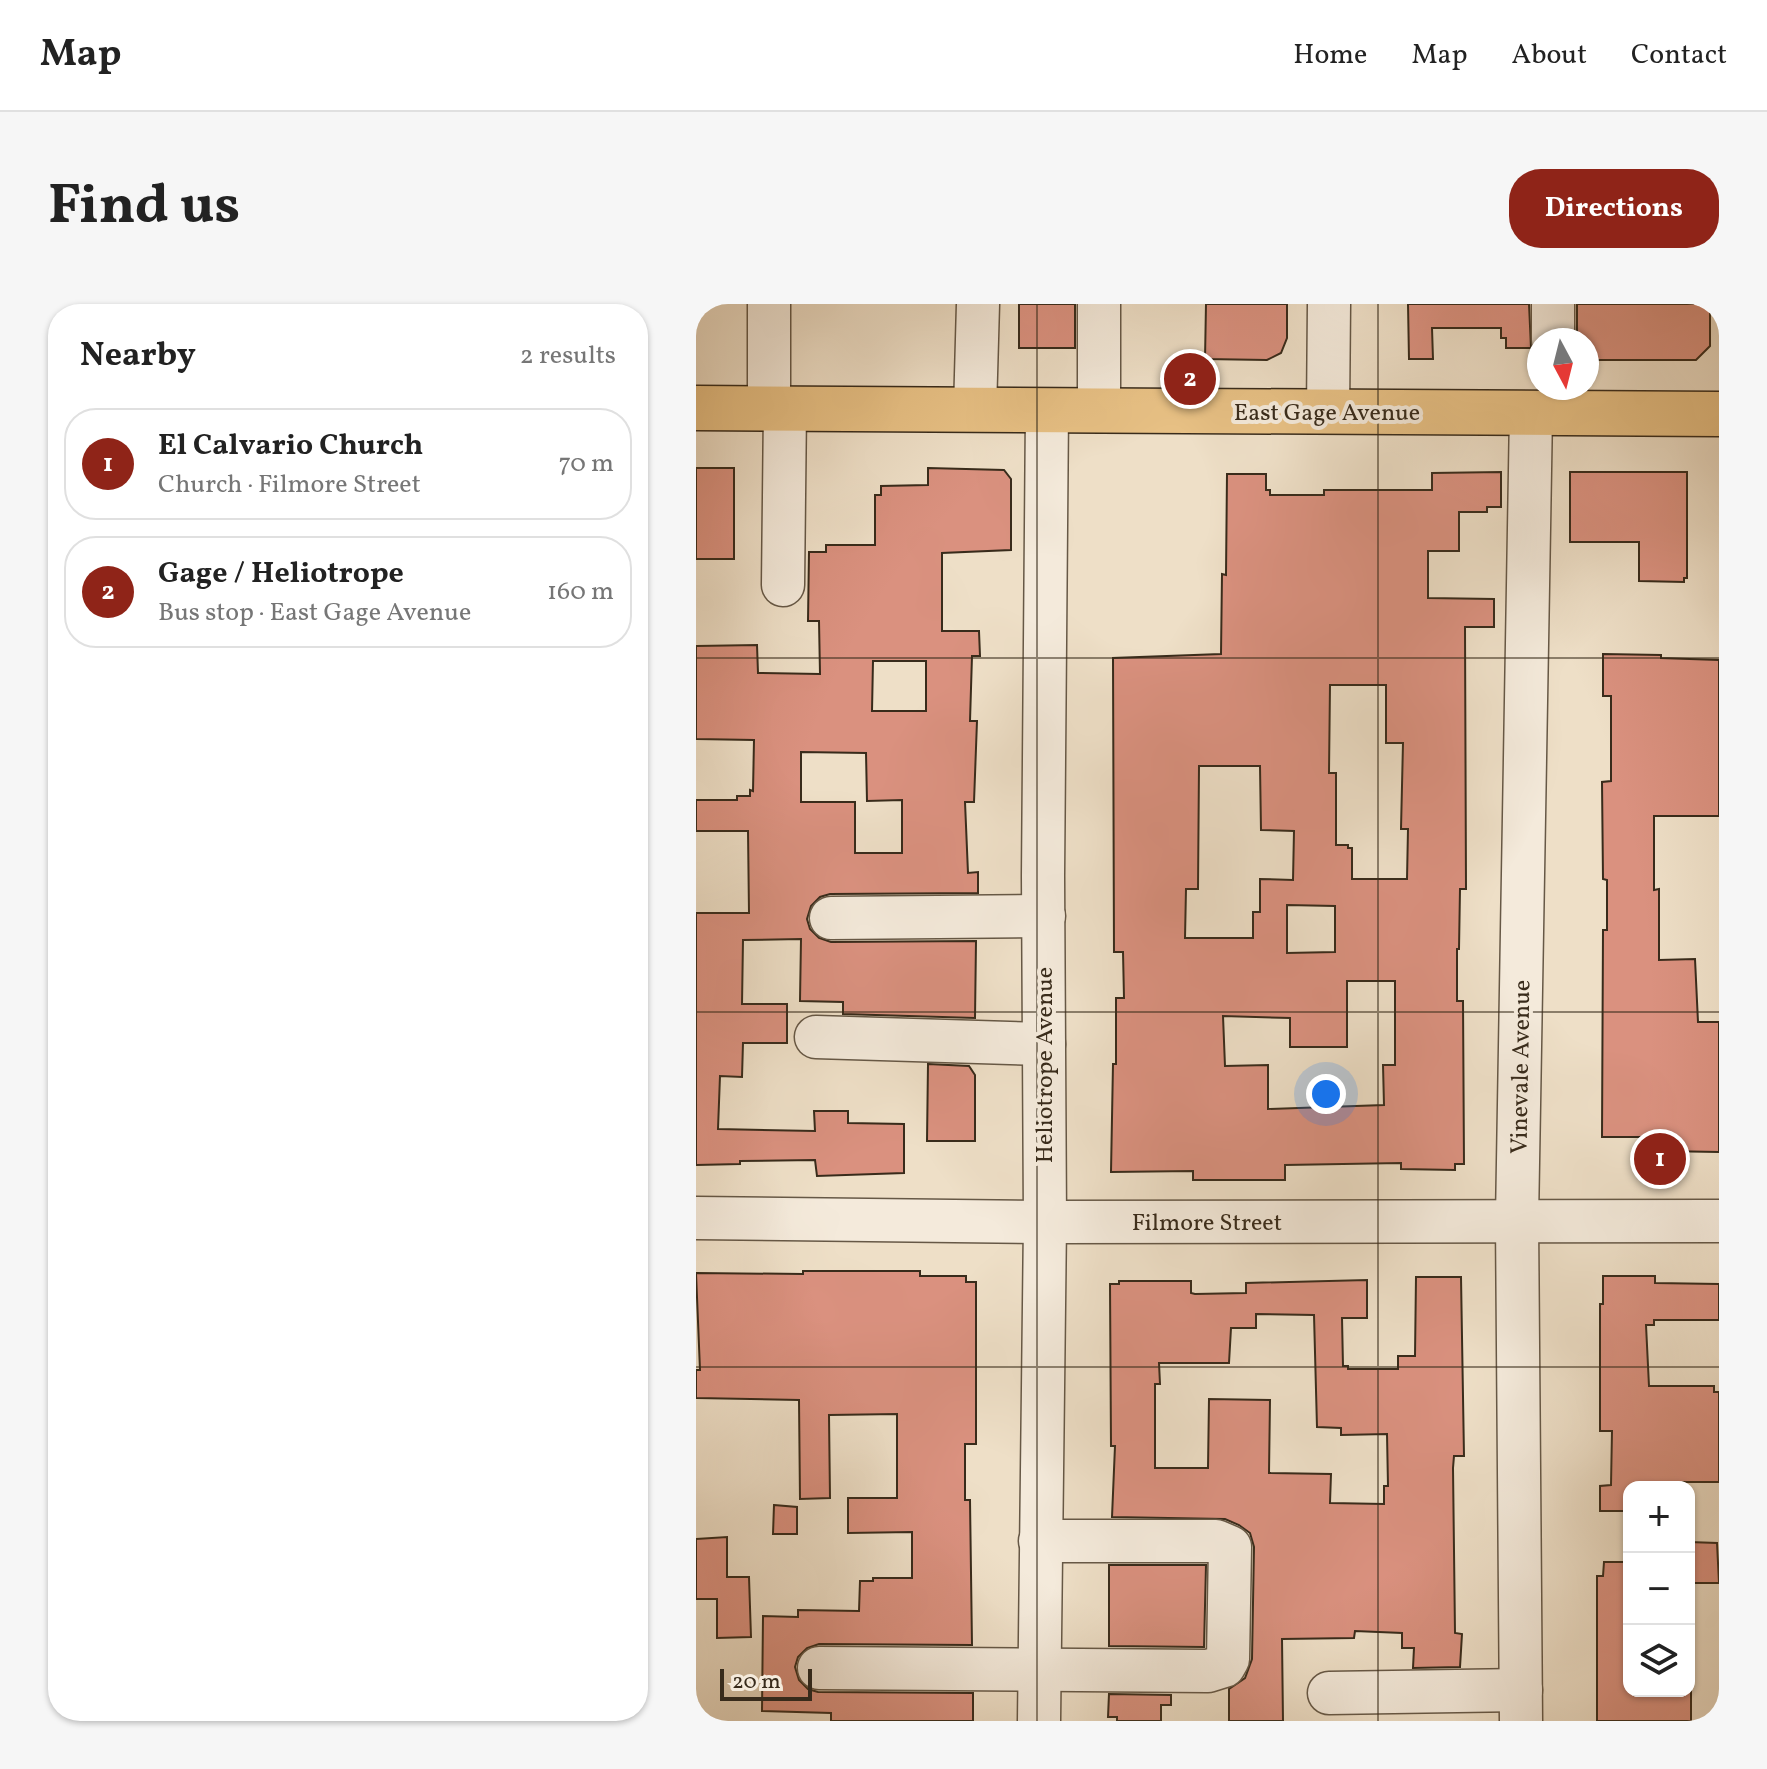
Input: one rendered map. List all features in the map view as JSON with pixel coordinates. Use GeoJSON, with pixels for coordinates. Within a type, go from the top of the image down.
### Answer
{"type":"FeatureCollection","features":[{"type":"Feature","properties":{"kind":"main road","name":"East Gage Avenue"},"geometry":{"type":"LineString","coordinates":[[696,408],[1328,412],[1545,405],[1719,414]]}},
{"type":"Feature","properties":{"kind":"street"},"geometry":{"type":"LineString","coordinates":[[769,304],[777,408],[783,585]]}},
{"type":"Feature","properties":{"kind":"street"},"geometry":{"type":"LineString","coordinates":[[975,410],[978,304]]}},
{"type":"Feature","properties":{"kind":"street"},"geometry":{"type":"LineString","coordinates":[[1099,304],[1099,410]]}},
{"type":"Feature","properties":{"kind":"street"},"geometry":{"type":"LineString","coordinates":[[1328,412],[1329,304]]}},
{"type":"Feature","properties":{"kind":"street"},"geometry":{"type":"LineString","coordinates":[[1553,304],[1553,328]]}},
{"type":"Feature","properties":{"kind":"street","name":"Vinevale Avenue"},"geometry":{"type":"LineString","coordinates":[[1521,1706],[1517,1220],[1545,405]]}},
{"type":"Feature","properties":{"kind":"street","name":"Heliotrope Avenue"},"geometry":{"type":"LineString","coordinates":[[1039,1721],[1045,1222],[1047,410]]}},
{"type":"Feature","properties":{"kind":"street"},"geometry":{"type":"LineString","coordinates":[[831,918],[1044,916]]}},
{"type":"Feature","properties":{"kind":"street"},"geometry":{"type":"LineString","coordinates":[[816,1037],[1044,1044]]}},
{"type":"Feature","properties":{"kind":"street","name":"Filmore Street"},"geometry":{"type":"LineString","coordinates":[[696,1218],[1045,1222],[1719,1221]]}},
{"type":"Feature","properties":{"kind":"street"},"geometry":{"type":"LineString","coordinates":[[819,1668],[1208,1671],[1224,1666],[1228,1659],[1230,1547],[1216,1541],[1040,1541]]}},
{"type":"Feature","properties":{"kind":"street"},"geometry":{"type":"LineString","coordinates":[[1329,1693],[1521,1706]]}},
{"type":"Feature","properties":{"kind":"building"},"geometry":{"type":"Polygon","coordinates":[[[1019,304],[1075,304],[1075,348],[1019,348],[1019,304]]]}},
{"type":"Feature","properties":{"kind":"building"},"geometry":{"type":"Polygon","coordinates":[[[1206,304],[1287,304],[1287,338],[1281,353],[1267,360],[1205,359],[1206,304]]]}},
{"type":"Feature","properties":{"kind":"building"},"geometry":{"type":"Polygon","coordinates":[[[1408,304],[1529,304],[1527,348],[1506,348],[1506,338],[1501,338],[1501,328],[1432,328],[1433,359],[1409,359],[1408,304]]]}},
{"type":"Feature","properties":{"kind":"building"},"geometry":{"type":"Polygon","coordinates":[[[1577,304],[1710,304],[1710,346],[1696,360],[1599,360],[1599,328],[1577,328],[1577,304]]]}},
{"type":"Feature","properties":{"kind":"building"},"geometry":{"type":"Polygon","coordinates":[[[696,468],[734,468],[734,559],[696,559],[696,468]]]}},
{"type":"Feature","properties":{"kind":"building"},"geometry":{"type":"Polygon","coordinates":[[[928,468],[1004,470],[1011,479],[1011,550],[942,553],[942,631],[979,631],[980,656],[972,656],[970,721],[977,721],[974,802],[965,802],[968,873],[978,872],[978,893],[830,894],[820,897],[811,906],[807,919],[810,929],[819,938],[831,942],[976,941],[975,1018],[843,1014],[843,1002],[800,1001],[801,939],[743,940],[742,1004],[787,1004],[787,1043],[743,1043],[742,1077],[720,1076],[718,1129],[815,1131],[814,1111],[848,1111],[848,1123],[904,1124],[904,1173],[817,1176],[815,1160],[696,1165],[696,913],[749,913],[748,831],[696,831],[696,800],[737,800],[737,796],[750,796],[750,790],[753,791],[754,740],[696,739],[696,646],[757,645],[758,673],[820,674],[819,621],[808,621],[809,552],[826,552],[826,545],[875,545],[875,495],[881,495],[881,486],[928,485],[928,468]],[[873,661],[872,711],[926,711],[926,661],[873,661]],[[801,752],[801,802],[855,802],[855,853],[902,853],[902,800],[867,801],[866,753],[801,752]]]}},
{"type":"Feature","properties":{"kind":"building"},"geometry":{"type":"Polygon","coordinates":[[[1501,472],[1501,507],[1487,507],[1487,512],[1459,512],[1459,551],[1428,551],[1428,598],[1494,599],[1494,627],[1465,627],[1466,889],[1460,889],[1457,949],[1457,1001],[1463,1001],[1464,1164],[1455,1164],[1455,1170],[1401,1169],[1401,1163],[1285,1165],[1285,1180],[1193,1180],[1193,1171],[1111,1172],[1116,998],[1124,998],[1123,952],[1114,952],[1113,658],[1221,654],[1227,474],[1266,474],[1266,490],[1270,490],[1270,495],[1324,495],[1324,490],[1432,490],[1432,473],[1501,472]],[[1330,685],[1329,773],[1336,773],[1336,845],[1352,848],[1352,879],[1407,879],[1408,829],[1401,829],[1403,743],[1386,743],[1386,685],[1330,685]],[[1199,766],[1198,889],[1186,889],[1185,938],[1253,938],[1253,912],[1260,912],[1260,879],[1293,880],[1294,831],[1261,830],[1260,766],[1199,766]],[[1287,905],[1287,953],[1335,952],[1335,906],[1287,905]],[[1347,981],[1347,1047],[1290,1047],[1290,1018],[1223,1016],[1225,1066],[1268,1065],[1268,1109],[1384,1105],[1383,1065],[1395,1065],[1395,981],[1347,981]]]}},
{"type":"Feature","properties":{"kind":"building"},"geometry":{"type":"Polygon","coordinates":[[[1570,472],[1687,472],[1687,578],[1684,582],[1639,581],[1639,542],[1570,542],[1570,472]]]}},
{"type":"Feature","properties":{"kind":"building"},"geometry":{"type":"Polygon","coordinates":[[[1603,654],[1719,660],[1719,816],[1654,816],[1654,890],[1659,889],[1659,960],[1695,959],[1698,1022],[1719,1022],[1719,1152],[1662,1151],[1662,1137],[1602,1137],[1603,930],[1607,930],[1607,880],[1603,879],[1602,782],[1611,781],[1611,696],[1603,696],[1603,654]]]}},
{"type":"Feature","properties":{"kind":"building"},"geometry":{"type":"Polygon","coordinates":[[[928,1064],[969,1066],[975,1075],[975,1141],[927,1141],[928,1064]]]}},
{"type":"Feature","properties":{"kind":"building"},"geometry":{"type":"Polygon","coordinates":[[[803,1271],[920,1271],[920,1276],[966,1276],[966,1282],[976,1282],[976,1444],[965,1444],[965,1500],[970,1500],[972,1645],[819,1644],[807,1648],[798,1657],[795,1667],[799,1680],[808,1689],[818,1692],[973,1693],[973,1721],[831,1721],[831,1713],[762,1711],[763,1616],[798,1617],[798,1610],[859,1611],[860,1581],[912,1578],[912,1532],[848,1533],[848,1498],[897,1498],[897,1414],[829,1415],[830,1498],[800,1499],[799,1400],[696,1398],[696,1370],[700,1370],[696,1273],[803,1274],[803,1271]]]}},
{"type":"Feature","properties":{"kind":"building"},"geometry":{"type":"Polygon","coordinates":[[[1603,1276],[1655,1276],[1655,1283],[1719,1284],[1719,1320],[1654,1320],[1654,1325],[1646,1325],[1649,1386],[1714,1386],[1714,1392],[1719,1392],[1719,1482],[1623,1481],[1623,1511],[1600,1511],[1600,1486],[1611,1485],[1612,1431],[1600,1431],[1600,1304],[1603,1304],[1603,1276]]]}},
{"type":"Feature","properties":{"kind":"building"},"geometry":{"type":"Polygon","coordinates":[[[1416,1277],[1461,1277],[1464,1456],[1454,1456],[1453,1468],[1455,1633],[1462,1634],[1460,1667],[1413,1668],[1414,1648],[1402,1648],[1402,1633],[1355,1631],[1354,1638],[1282,1639],[1283,1721],[1229,1721],[1229,1689],[1245,1678],[1252,1659],[1254,1547],[1250,1533],[1225,1519],[1112,1517],[1115,1446],[1111,1446],[1110,1284],[1119,1284],[1119,1281],[1191,1281],[1191,1293],[1195,1294],[1246,1293],[1246,1283],[1367,1280],[1367,1318],[1342,1318],[1343,1366],[1348,1366],[1348,1369],[1398,1369],[1398,1356],[1415,1356],[1416,1277]],[[1256,1314],[1256,1328],[1231,1328],[1229,1363],[1159,1363],[1160,1384],[1155,1384],[1155,1468],[1208,1468],[1209,1399],[1270,1400],[1269,1473],[1331,1474],[1330,1503],[1384,1504],[1384,1486],[1388,1486],[1387,1434],[1341,1435],[1341,1428],[1317,1427],[1314,1315],[1256,1314]]]}},
{"type":"Feature","properties":{"kind":"building"},"geometry":{"type":"Polygon","coordinates":[[[774,1505],[797,1507],[797,1534],[773,1534],[774,1505]]]}},
{"type":"Feature","properties":{"kind":"building"},"geometry":{"type":"Polygon","coordinates":[[[727,1537],[727,1577],[749,1577],[751,1637],[717,1638],[717,1599],[696,1599],[696,1539],[727,1537]]]}},
{"type":"Feature","properties":{"kind":"building"},"geometry":{"type":"Polygon","coordinates":[[[1695,1542],[1717,1543],[1719,1583],[1695,1583],[1695,1542]]]}},
{"type":"Feature","properties":{"kind":"building"},"geometry":{"type":"Polygon","coordinates":[[[1604,1562],[1623,1562],[1623,1697],[1691,1697],[1691,1721],[1597,1721],[1597,1576],[1603,1576],[1604,1562]]]}},
{"type":"Feature","properties":{"kind":"building"},"geometry":{"type":"Polygon","coordinates":[[[1109,1565],[1206,1565],[1204,1647],[1109,1646],[1109,1565]]]}},
{"type":"Feature","properties":{"kind":"building"},"geometry":{"type":"Polygon","coordinates":[[[1109,1694],[1171,1695],[1171,1705],[1161,1705],[1161,1721],[1117,1721],[1117,1717],[1108,1717],[1109,1694]]]}},
{"type":"Feature","properties":{"kind":"place","name":"Gage / Heliotrope"},"geometry":{"type":"Point","coordinates":[1190,379]}},
{"type":"Feature","properties":{"kind":"place","name":"El Calvario Church"},"geometry":{"type":"Point","coordinates":[1660,1159]}}]}
